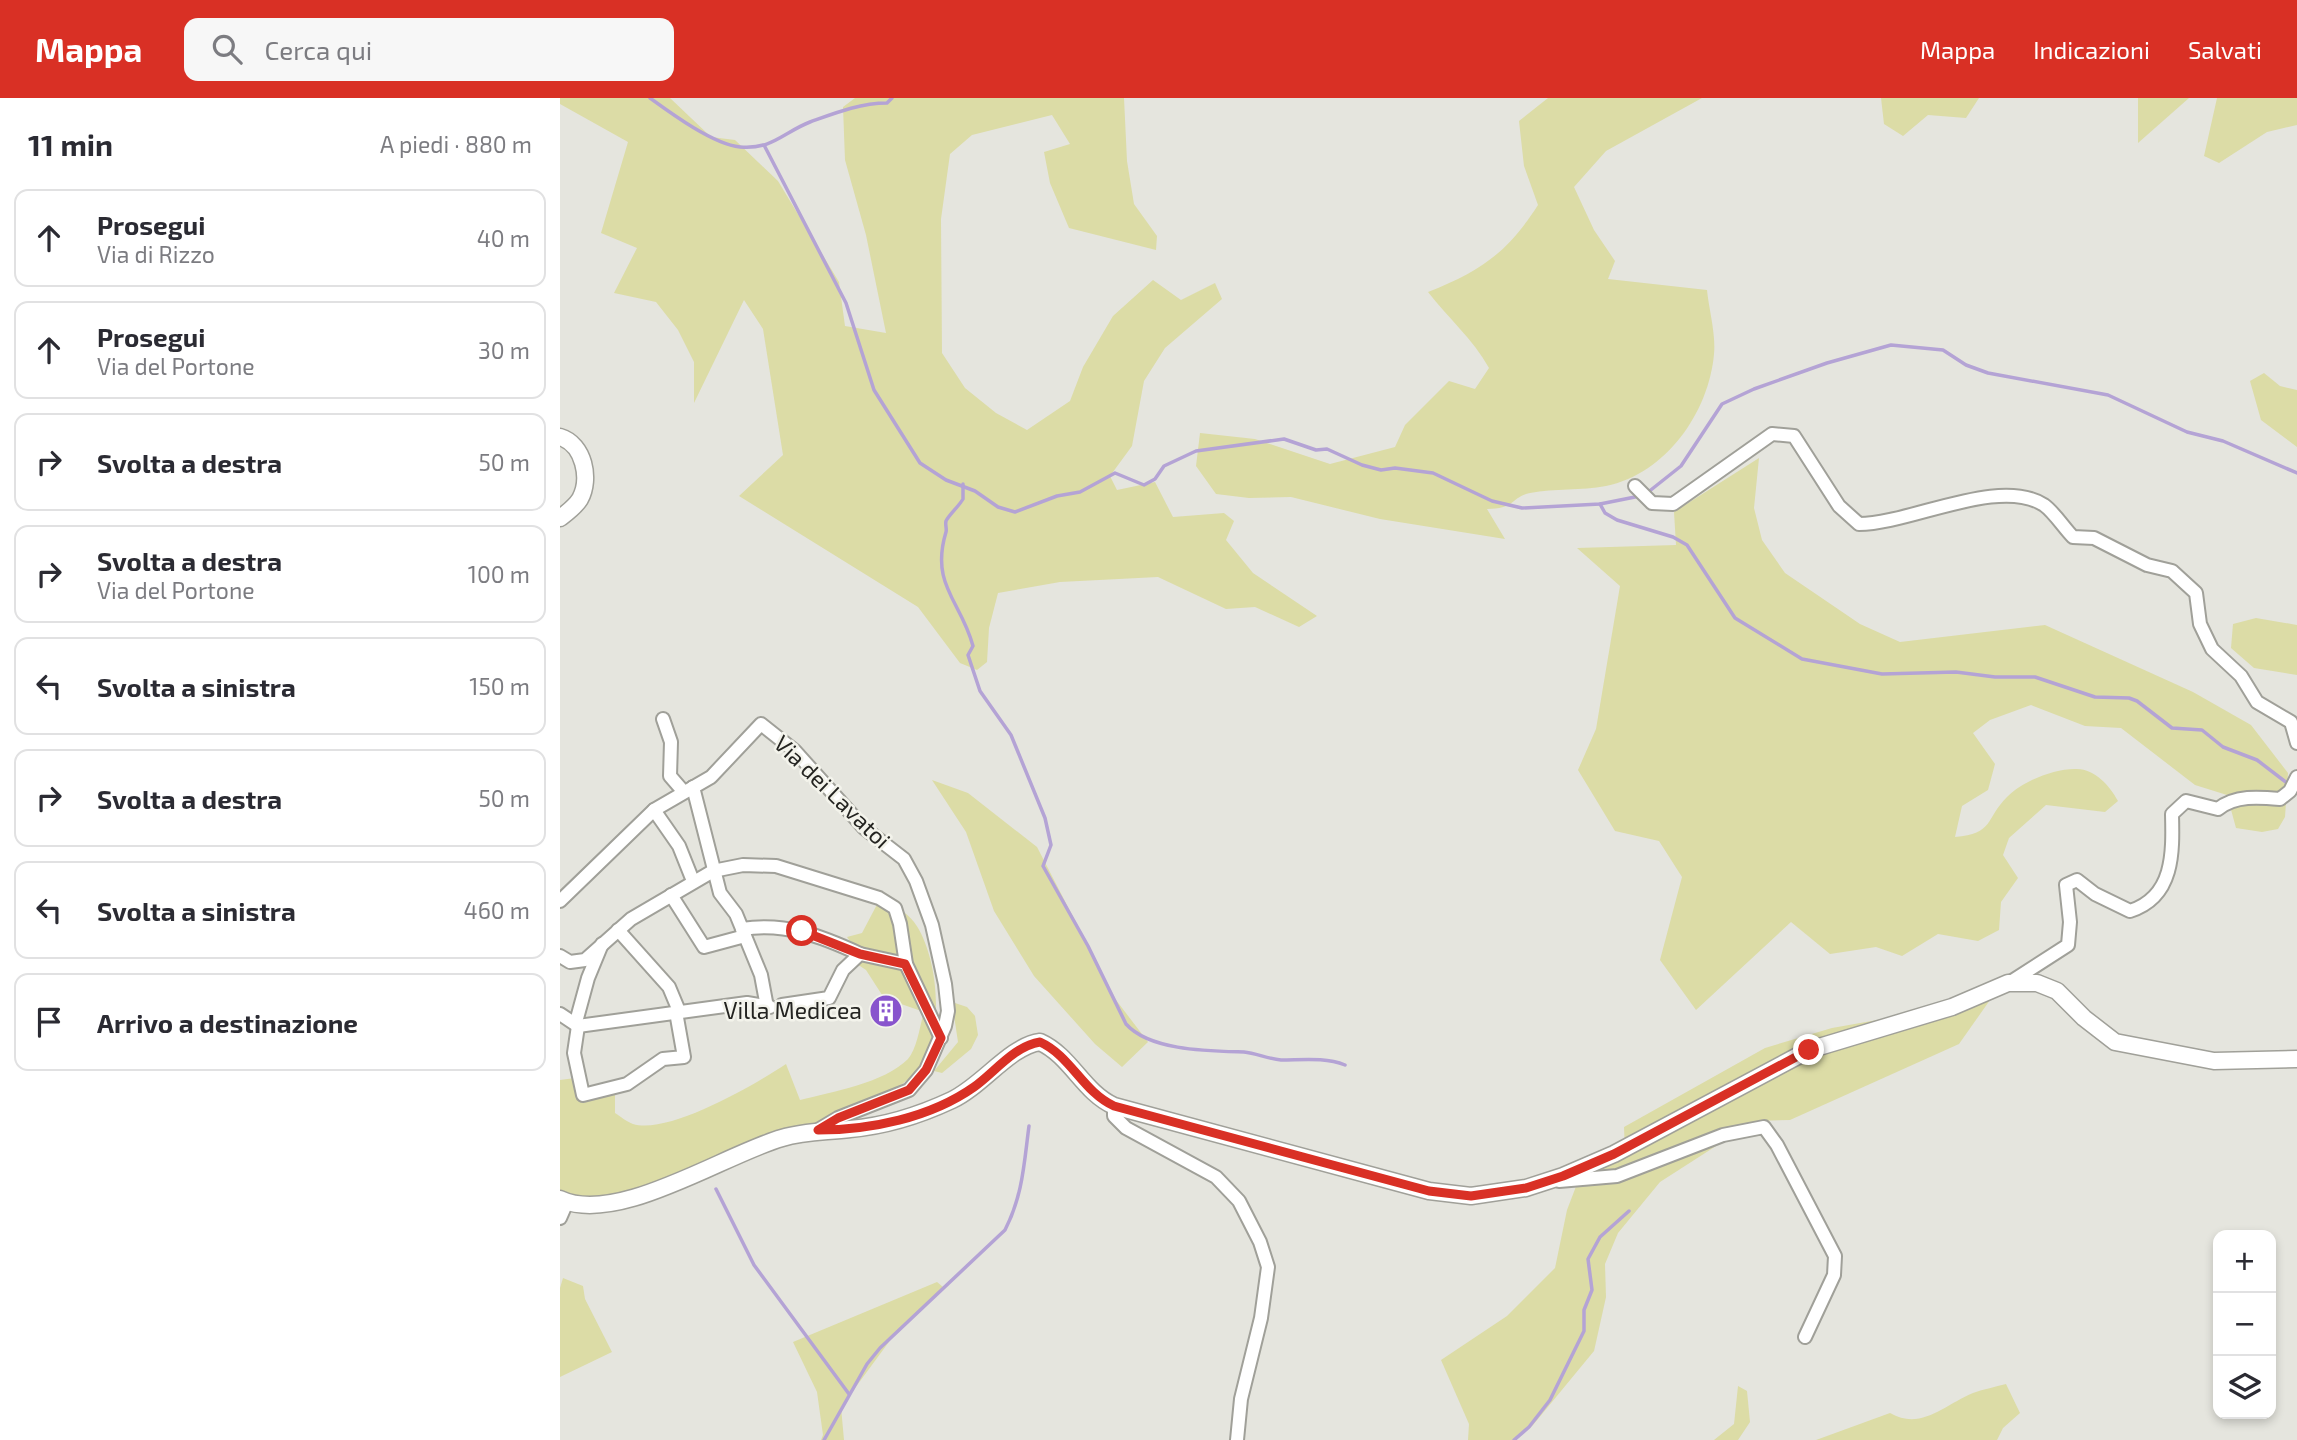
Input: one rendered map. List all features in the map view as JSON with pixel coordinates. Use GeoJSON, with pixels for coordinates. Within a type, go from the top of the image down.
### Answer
{"type":"FeatureCollection","features":[{"type":"Feature","properties":{"kind":"street"},"geometry":{"type":"LineString","coordinates":[[1635,486],[1652,502],[1673,504],[1772,434],[1794,436],[1839,506],[1859,524],[1876,524],[1970,500],[2014,495],[2043,505],[2073,537],[2094,538],[2147,565],[2172,570],[2196,593],[2200,624],[2212,649],[2241,676],[2258,702],[2291,722],[2297,743]]}},
{"type":"Feature","properties":{"kind":"street"},"geometry":{"type":"LineString","coordinates":[[560,437],[575,446],[581,457],[585,487],[573,508],[560,518]]}},
{"type":"Feature","properties":{"kind":"street"},"geometry":{"type":"LineString","coordinates":[[663,719],[671,742],[670,776],[688,789],[720,893],[736,914],[773,1006]]}},
{"type":"Feature","properties":{"kind":"street","name":"Via dei Lavatoi"},"geometry":{"type":"LineString","coordinates":[[688,789],[711,776],[761,724],[795,751],[864,828],[904,859],[916,881],[932,925],[945,984],[948,1011],[941,1038]]}},
{"type":"Feature","properties":{"kind":"street"},"geometry":{"type":"LineString","coordinates":[[1541,1183],[1614,1154],[1809,1050],[1952,1007],[2008,983],[2068,945],[2070,922],[2066,885],[2077,880],[2095,894],[2130,911],[2145,906],[2160,890],[2171,868],[2172,814],[2186,801],[2218,809],[2225,803],[2254,796],[2280,799],[2290,791],[2297,778]]}},
{"type":"Feature","properties":{"kind":"street"},"geometry":{"type":"LineString","coordinates":[[560,901],[654,810],[688,789]]}},
{"type":"Feature","properties":{"kind":"street"},"geometry":{"type":"LineString","coordinates":[[654,810],[679,846],[693,881]]}},
{"type":"Feature","properties":{"kind":"street"},"geometry":{"type":"LineString","coordinates":[[560,956],[570,962],[580,961],[631,919],[693,881],[713,871],[743,865],[776,866],[879,898],[895,908],[901,924],[905,964],[941,1038],[926,1070],[909,1090],[838,1118],[818,1130]]}},
{"type":"Feature","properties":{"kind":"street"},"geometry":{"type":"LineString","coordinates":[[671,895],[704,947],[767,925],[802,931],[860,954],[905,964]]}},
{"type":"Feature","properties":{"kind":"street"},"geometry":{"type":"LineString","coordinates":[[602,944],[588,978],[577,1024],[574,1053],[583,1095],[627,1084],[663,1059],[684,1057],[681,1011],[669,986],[618,930]]}},
{"type":"Feature","properties":{"kind":"street"},"geometry":{"type":"LineString","coordinates":[[560,1014],[577,1024],[747,1003],[773,1006],[830,998],[843,970],[860,954]]}},
{"type":"Feature","properties":{"kind":"street"},"geometry":{"type":"LineString","coordinates":[[2008,983],[2036,982],[2057,991],[2084,1018],[2115,1042],[2214,1061],[2297,1059]]}},
{"type":"Feature","properties":{"kind":"street"},"geometry":{"type":"LineString","coordinates":[[560,1218],[563,1201],[614,1203],[656,1190],[780,1138],[818,1130],[849,1130],[912,1116],[971,1090],[1020,1050],[1040,1042],[1064,1059],[1097,1098],[1114,1106],[1429,1191],[1471,1196],[1541,1183],[1617,1177],[1723,1135],[1765,1128],[1777,1145],[1835,1256],[1834,1276],[1805,1337]]}},
{"type":"Feature","properties":{"kind":"street"},"geometry":{"type":"LineString","coordinates":[[1114,1106],[1114,1116],[1126,1128],[1216,1177],[1239,1201],[1260,1242],[1268,1268],[1261,1318],[1241,1399],[1237,1440]]}},
{"type":"Feature","properties":{"kind":"green space"},"geometry":{"type":"Polygon","coordinates":[[[560,98],[670,98],[711,137],[735,140],[778,181],[839,282],[845,326],[886,333],[866,235],[845,160],[843,107],[855,98],[1124,98],[1127,161],[1134,204],[1157,236],[1156,250],[1069,228],[1050,183],[1044,152],[1070,144],[1052,115],[972,135],[950,154],[941,219],[942,353],[965,388],[996,413],[1027,430],[1070,401],[1083,367],[1113,316],[1153,280],[1181,300],[1215,283],[1222,299],[1165,348],[1144,381],[1132,446],[1110,476],[1117,490],[1155,482],[1173,517],[1224,513],[1234,521],[1226,540],[1253,573],[1317,616],[1299,627],[1255,607],[1226,609],[1158,577],[1060,582],[998,593],[989,628],[987,662],[977,670],[960,663],[918,607],[739,496],[783,455],[763,329],[744,300],[694,403],[694,362],[678,330],[656,302],[614,293],[637,248],[601,233],[628,142],[560,104],[560,98]]]}},
{"type":"Feature","properties":{"kind":"green space"},"geometry":{"type":"Polygon","coordinates":[[[1548,98],[1702,98],[1606,151],[1574,187],[1594,230],[1615,261],[1608,279],[1707,290],[1714,354],[1703,397],[1681,437],[1665,454],[1628,479],[1597,488],[1530,493],[1503,507],[1487,509],[1505,539],[1380,519],[1291,497],[1249,498],[1216,494],[1196,466],[1200,433],[1255,439],[1330,464],[1395,447],[1405,425],[1449,381],[1475,389],[1489,368],[1468,338],[1428,292],[1491,259],[1515,236],[1538,205],[1524,166],[1519,121],[1548,98]]]}},
{"type":"Feature","properties":{"kind":"green space"},"geometry":{"type":"Polygon","coordinates":[[[1881,98],[1979,98],[1966,118],[1928,115],[1903,136],[1884,124],[1881,98]]]}},
{"type":"Feature","properties":{"kind":"green space"},"geometry":{"type":"Polygon","coordinates":[[[2138,98],[2189,98],[2138,143],[2138,98]]]}},
{"type":"Feature","properties":{"kind":"green space"},"geometry":{"type":"Polygon","coordinates":[[[2217,98],[2297,98],[2297,125],[2267,132],[2219,163],[2204,156],[2217,98]]]}},
{"type":"Feature","properties":{"kind":"green space"},"geometry":{"type":"Polygon","coordinates":[[[2264,373],[2280,386],[2297,390],[2297,447],[2261,420],[2250,381],[2264,373]]]}},
{"type":"Feature","properties":{"kind":"green space"},"geometry":{"type":"Polygon","coordinates":[[[1759,458],[1754,508],[1762,540],[1785,573],[1860,624],[1900,642],[2045,625],[2193,692],[2251,725],[2288,773],[2285,817],[2278,829],[2262,832],[2236,828],[2227,795],[2195,785],[2121,728],[2085,726],[2031,705],[1990,720],[1973,733],[1995,764],[1988,790],[1962,806],[1955,837],[1983,829],[2014,791],[2049,773],[2068,769],[2090,772],[2106,784],[2118,801],[2105,812],[2046,805],[2009,838],[2003,855],[2018,878],[2001,902],[1999,930],[1978,941],[1938,934],[1902,956],[1876,947],[1830,954],[1791,922],[1696,1010],[1660,960],[1682,877],[1659,841],[1615,831],[1578,770],[1596,729],[1620,586],[1577,548],[1676,545],[1674,512],[1759,458]]]}},
{"type":"Feature","properties":{"kind":"green space"},"geometry":{"type":"Polygon","coordinates":[[[2256,618],[2297,625],[2297,675],[2254,668],[2231,648],[2233,624],[2256,618]]]}},
{"type":"Feature","properties":{"kind":"green space"},"geometry":{"type":"Polygon","coordinates":[[[932,780],[968,793],[1037,847],[1116,1000],[1148,1042],[1122,1067],[1095,1044],[1034,976],[994,911],[966,832],[932,780]]]}},
{"type":"Feature","properties":{"kind":"green space"},"geometry":{"type":"Polygon","coordinates":[[[882,895],[914,922],[923,937],[934,976],[936,998],[932,1041],[925,1059],[915,1073],[888,1093],[856,1108],[606,1199],[575,1199],[560,1190],[560,1080],[575,1078],[580,1100],[615,1094],[615,1113],[633,1124],[649,1125],[668,1122],[712,1106],[786,1064],[800,1100],[872,1080],[908,1059],[916,1043],[924,1012],[884,998],[866,970],[851,960],[854,947],[847,937],[862,933],[882,895]]]}},
{"type":"Feature","properties":{"kind":"green space"},"geometry":{"type":"Polygon","coordinates":[[[1990,1000],[1959,1044],[1790,1120],[1755,1121],[1660,1182],[1618,1233],[1605,1264],[1606,1297],[1594,1351],[1533,1425],[1516,1440],[1468,1440],[1469,1424],[1441,1360],[1507,1316],[1555,1268],[1567,1210],[1580,1176],[1625,1153],[1624,1127],[1765,1048],[1832,1028],[1990,1000]]]}},
{"type":"Feature","properties":{"kind":"green space"},"geometry":{"type":"Polygon","coordinates":[[[952,1002],[967,1007],[975,1016],[978,1035],[971,1049],[942,1073],[934,1071],[958,1042],[952,1002]]]}},
{"type":"Feature","properties":{"kind":"green space"},"geometry":{"type":"Polygon","coordinates":[[[563,1278],[583,1286],[585,1299],[612,1352],[560,1377],[560,1288],[563,1278]]]}},
{"type":"Feature","properties":{"kind":"green space"},"geometry":{"type":"Polygon","coordinates":[[[937,1282],[943,1287],[894,1335],[841,1407],[844,1440],[821,1440],[823,1435],[817,1392],[793,1342],[937,1282]]]}},
{"type":"Feature","properties":{"kind":"green space"},"geometry":{"type":"Polygon","coordinates":[[[2006,1384],[2020,1413],[2003,1428],[1997,1440],[1816,1440],[1890,1413],[1901,1418],[1922,1418],[1973,1393],[2006,1384]]]}},
{"type":"Feature","properties":{"kind":"green space"},"geometry":{"type":"Polygon","coordinates":[[[1738,1386],[1747,1391],[1750,1422],[1738,1440],[1714,1440],[1734,1424],[1738,1386]]]}},
{"type":"Feature","properties":{"kind":"waterway"},"geometry":{"type":"LineString","coordinates":[[650,98],[693,127],[729,145],[740,147],[761,146],[829,115],[857,107],[887,103],[892,98]]}},
{"type":"Feature","properties":{"kind":"waterway"},"geometry":{"type":"LineString","coordinates":[[764,145],[846,303],[874,390],[920,463],[946,480],[975,491],[998,507],[1015,512],[1057,496],[1080,492],[1115,473],[1144,485],[1155,479],[1164,466],[1196,451],[1284,439],[1316,450],[1327,449],[1362,465],[1381,470],[1395,468],[1433,473],[1492,501],[1522,508],[1600,504],[1640,496]]}},
{"type":"Feature","properties":{"kind":"waterway"},"geometry":{"type":"LineString","coordinates":[[1647,493],[1681,466],[1722,404],[1754,389],[1827,363],[1891,345],[1943,350],[1966,365],[1988,373],[2108,395],[2187,432],[2223,441],[2297,473]]}},
{"type":"Feature","properties":{"kind":"waterway"},"geometry":{"type":"LineString","coordinates":[[963,484],[963,499],[946,521],[942,550],[944,579],[968,630],[973,646],[968,655],[980,691],[1011,735],[1045,818],[1051,845],[1043,866],[1088,946],[1126,1024],[1150,1040],[1181,1048],[1244,1052],[1281,1060],[1321,1060],[1345,1065]]}},
{"type":"Feature","properties":{"kind":"waterway"},"geometry":{"type":"LineString","coordinates":[[1600,504],[1605,513],[1617,520],[1673,537],[1687,545],[1735,618],[1802,659],[1882,674],[1956,672],[1995,677],[2035,677],[2095,697],[2129,698],[2137,701],[2172,728],[2202,730],[2223,747],[2257,760],[2291,786]]}},
{"type":"Feature","properties":{"kind":"waterway"},"geometry":{"type":"LineString","coordinates":[[824,1440],[867,1364],[880,1348],[1005,1230],[1019,1191],[1029,1126]]}},
{"type":"Feature","properties":{"kind":"waterway"},"geometry":{"type":"LineString","coordinates":[[716,1189],[754,1265],[849,1394]]}},
{"type":"Feature","properties":{"kind":"waterway"},"geometry":{"type":"LineString","coordinates":[[1514,1440],[1529,1427],[1550,1400],[1584,1331],[1584,1310],[1592,1290],[1588,1259],[1600,1237],[1629,1211]]}},
{"type":"Feature","properties":{"kind":"place","name":"Villa Medicea"},"geometry":{"type":"Point","coordinates":[886,1011]}},
{"type":"Feature","properties":{"kind":"route"},"geometry":{"type":"LineString","coordinates":[[802,931],[860,954],[905,964],[941,1038],[926,1070],[909,1090],[838,1118],[818,1130],[849,1130],[912,1116],[971,1090],[1030,1043],[1040,1042],[1051,1047],[1064,1059],[1097,1098],[1114,1106],[1429,1191],[1471,1196],[1526,1188],[1563,1176],[1614,1154],[1809,1050]]}}]}
